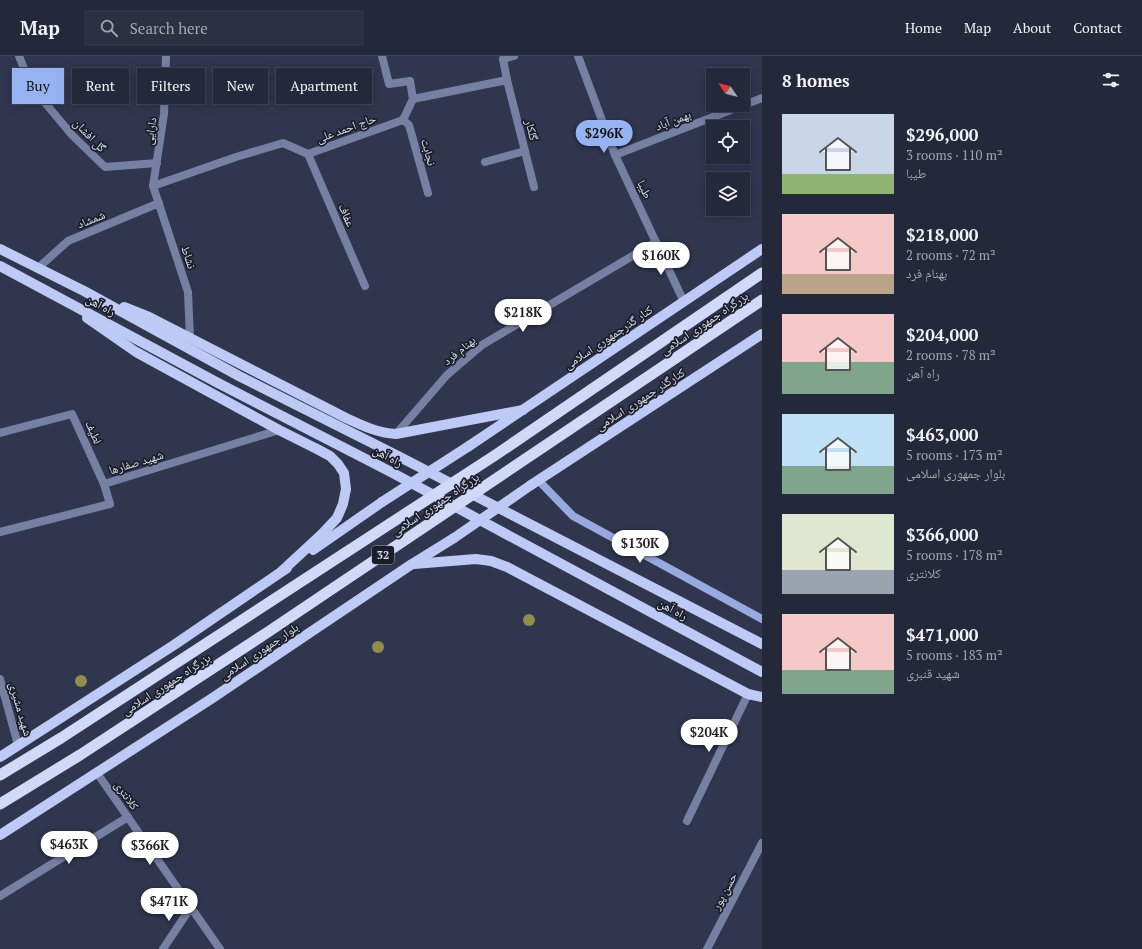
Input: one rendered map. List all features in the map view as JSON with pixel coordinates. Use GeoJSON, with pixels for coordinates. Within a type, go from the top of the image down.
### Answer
{"type":"FeatureCollection","features":[{"type":"Feature","properties":{"kind":"highway","name":"بزرگراه جمهوری اسلامی"},"geometry":{"type":"LineString","coordinates":[[0,775],[61,738],[497,454],[762,273]]}},
{"type":"Feature","properties":{"kind":"highway","name":"بزرگراه جمهوری اسلامی"},"geometry":{"type":"LineString","coordinates":[[0,804],[80,755],[262,637],[762,300]]}},
{"type":"Feature","properties":{"kind":"main road","name":"راه آهن"},"geometry":{"type":"LineString","coordinates":[[0,249],[84,291],[239,376],[398,456],[762,644]]}},
{"type":"Feature","properties":{"kind":"main road","name":"کنار گذرجمهوری اسلامی"},"geometry":{"type":"LineString","coordinates":[[282,571],[382,502],[469,446],[762,249]]}},
{"type":"Feature","properties":{"kind":"main road","name":"راه آهن"},"geometry":{"type":"LineString","coordinates":[[0,266],[48,290],[218,383],[389,471],[762,672]]}},
{"type":"Feature","properties":{"kind":"main road"},"geometry":{"type":"LineString","coordinates":[[0,757],[174,645],[282,571],[337,518],[343,504],[346,488],[344,473],[330,456],[136,352],[48,290]]}},
{"type":"Feature","properties":{"kind":"main road"},"geometry":{"type":"LineString","coordinates":[[84,291],[149,317],[346,418],[384,433],[396,434],[523,410]]}},
{"type":"Feature","properties":{"kind":"main road","name":"کنارگذر جمهوری اسلامی"},"geometry":{"type":"LineString","coordinates":[[535,483],[762,334]]}},
{"type":"Feature","properties":{"kind":"main road"},"geometry":{"type":"LineString","coordinates":[[535,483],[573,516],[762,619]]}},
{"type":"Feature","properties":{"kind":"main road","name":"بلوار جمهوری اسلامی"},"geometry":{"type":"LineString","coordinates":[[0,835],[211,698],[535,483]]}},
{"type":"Feature","properties":{"kind":"main road"},"geometry":{"type":"LineString","coordinates":[[412,564],[476,559],[491,561],[507,567],[748,694],[762,697]]}},
{"type":"Feature","properties":{"kind":"street","name":"گل افشان"},"geometry":{"type":"LineString","coordinates":[[18,56],[31,86],[72,135],[105,167],[157,163]]}},
{"type":"Feature","properties":{"kind":"street","name":"دارایی"},"geometry":{"type":"LineString","coordinates":[[153,186],[164,114],[166,56]]}},
{"type":"Feature","properties":{"kind":"street"},"geometry":{"type":"LineString","coordinates":[[382,56],[389,84],[410,81],[413,99],[403,120]]}},
{"type":"Feature","properties":{"kind":"street"},"geometry":{"type":"LineString","coordinates":[[413,99],[507,80],[503,59],[514,56]]}},
{"type":"Feature","properties":{"kind":"street","name":"طیبا"},"geometry":{"type":"LineString","coordinates":[[578,56],[616,155],[684,302]]}},
{"type":"Feature","properties":{"kind":"street","name":"گلکار"},"geometry":{"type":"LineString","coordinates":[[507,80],[534,187]]}},
{"type":"Feature","properties":{"kind":"street","name":"بهمن آباد"},"geometry":{"type":"LineString","coordinates":[[616,155],[762,98]]}},
{"type":"Feature","properties":{"kind":"street","name":"حاج احمد علی"},"geometry":{"type":"LineString","coordinates":[[153,186],[236,157],[283,143],[308,154],[403,120]]}},
{"type":"Feature","properties":{"kind":"street","name":"نجابت"},"geometry":{"type":"LineString","coordinates":[[403,120],[409,125],[428,194]]}},
{"type":"Feature","properties":{"kind":"street"},"geometry":{"type":"LineString","coordinates":[[485,162],[525,151]]}},
{"type":"Feature","properties":{"kind":"street","name":"عفاف"},"geometry":{"type":"LineString","coordinates":[[308,154],[365,286]]}},
{"type":"Feature","properties":{"kind":"street","name":"نشاط"},"geometry":{"type":"LineString","coordinates":[[153,186],[188,292],[190,338]]}},
{"type":"Feature","properties":{"kind":"street","name":"شمشاد"},"geometry":{"type":"LineString","coordinates":[[38,268],[68,241],[159,203]]}},
{"type":"Feature","properties":{"kind":"street","name":"بهنام فرد"},"geometry":{"type":"LineString","coordinates":[[396,434],[447,375],[482,345],[656,242]]}},
{"type":"Feature","properties":{"kind":"street","name":"لطیف"},"geometry":{"type":"LineString","coordinates":[[0,433],[72,414],[104,484]]}},
{"type":"Feature","properties":{"kind":"street","name":"شهید صفارها"},"geometry":{"type":"LineString","coordinates":[[0,532],[110,504],[104,484],[279,430]]}},
{"type":"Feature","properties":{"kind":"street","name":"شهید مشیری"},"geometry":{"type":"LineString","coordinates":[[0,679],[18,745]]}},
{"type":"Feature","properties":{"kind":"street"},"geometry":{"type":"LineString","coordinates":[[687,821],[748,694]]}},
{"type":"Feature","properties":{"kind":"street","name":"کلانتری"},"geometry":{"type":"LineString","coordinates":[[97,773],[220,949]]}},
{"type":"Feature","properties":{"kind":"street"},"geometry":{"type":"LineString","coordinates":[[0,896],[128,817]]}},
{"type":"Feature","properties":{"kind":"street","name":"حسن پور"},"geometry":{"type":"LineString","coordinates":[[706,949],[762,843]]}},
{"type":"Feature","properties":{"kind":"street"},"geometry":{"type":"LineString","coordinates":[[163,949],[191,907]]}}]}
